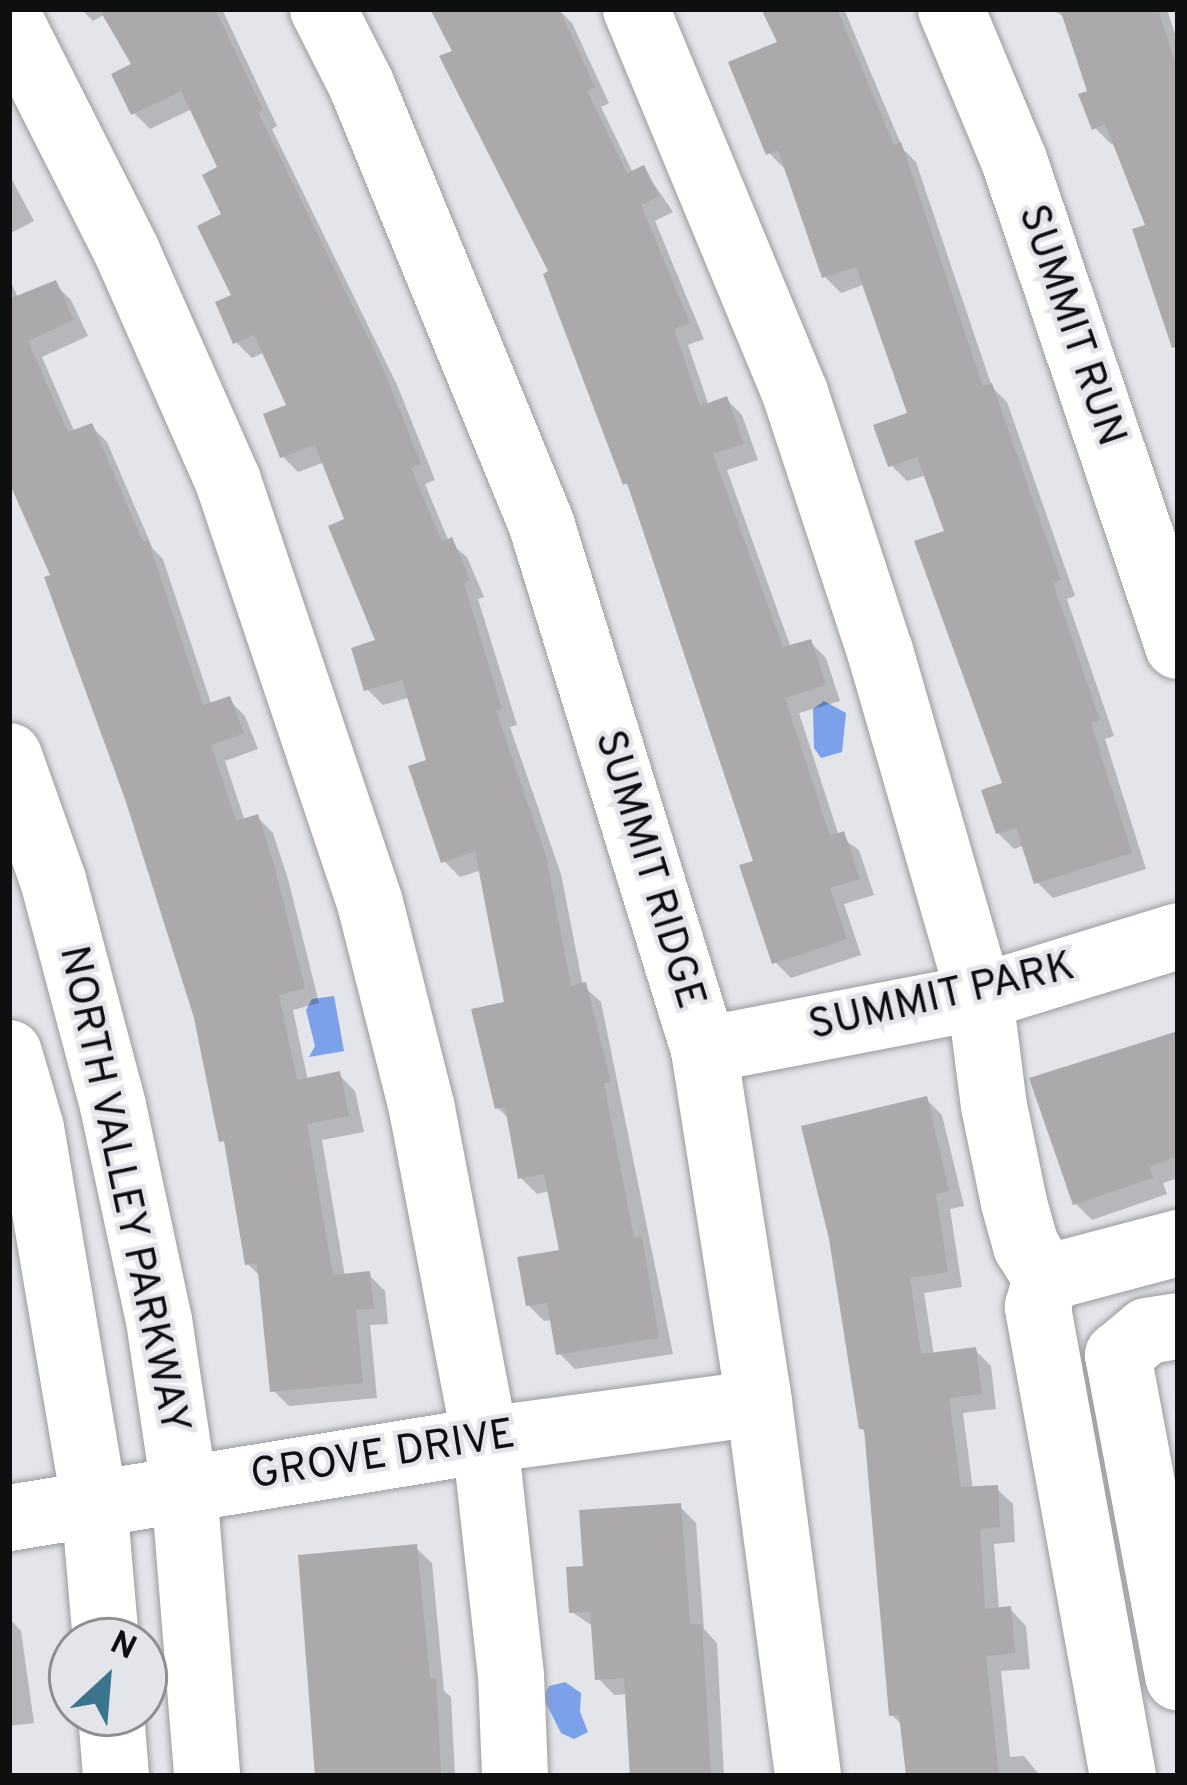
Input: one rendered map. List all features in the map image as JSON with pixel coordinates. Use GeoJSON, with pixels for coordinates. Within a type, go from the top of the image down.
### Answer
{"type":"FeatureCollection","features":[{"type":"Feature","properties":{"kind":"street","name":"SUMMIT RIDGE"},"geometry":{"type":"LineString","coordinates":[[322,9],[361,83],[542,526],[704,1050],[759,1402],[808,1776]]}},
{"type":"Feature","properties":{"kind":"street"},"geometry":{"type":"LineString","coordinates":[[636,9],[795,393],[880,651],[980,997],[994,1106],[1014,1203],[1026,1246],[1046,1279],[1037,1306],[1043,1354],[1123,1776]]}},
{"type":"Feature","properties":{"kind":"street","name":"SUMMIT RUN"},"geometry":{"type":"LineString","coordinates":[[951,9],[1014,160],[1175,624]]}},
{"type":"Feature","properties":{"kind":"street"},"geometry":{"type":"LineString","coordinates":[[9,19],[127,252],[228,481],[370,903],[422,1109],[485,1440],[511,1675],[515,1776]]}},
{"type":"Feature","properties":{"kind":"street","name":"NORTH VALLEY PARKWAY"},"geometry":{"type":"LineString","coordinates":[[9,756],[53,880],[112,1106],[159,1320],[184,1488],[207,1776]]}},
{"type":"Feature","properties":{"kind":"street","name":"SUMMIT PARK"},"geometry":{"type":"LineString","coordinates":[[704,1050],[980,997],[1178,936]]}},
{"type":"Feature","properties":{"kind":"street","name":"NORTH VALLEY PARKWAY"},"geometry":{"type":"LineString","coordinates":[[9,1052],[31,1128],[94,1502],[104,1617]]}},
{"type":"Feature","properties":{"kind":"street"},"geometry":{"type":"LineString","coordinates":[[1046,1279],[1178,1243]]}},
{"type":"Feature","properties":{"kind":"street"},"geometry":{"type":"LineString","coordinates":[[1178,1326],[1147,1331],[1118,1355],[1178,1677]]}},
{"type":"Feature","properties":{"kind":"street","name":"GROVE DRIVE"},"geometry":{"type":"LineString","coordinates":[[9,1518],[485,1440],[759,1402]]}},
{"type":"Feature","properties":{"kind":"street"},"geometry":{"type":"LineString","coordinates":[[113,1737],[116,1776]]}},
{"type":"Feature","properties":{"kind":"water"},"geometry":{"type":"Polygon","coordinates":[[[824,701],[846,713],[842,752],[821,758],[814,748],[813,709],[824,701]]]}},
{"type":"Feature","properties":{"kind":"water"},"geometry":{"type":"Polygon","coordinates":[[[334,996],[344,1051],[309,1057],[315,1046],[306,1010],[312,999],[334,996]]]}},
{"type":"Feature","properties":{"kind":"water"},"geometry":{"type":"Polygon","coordinates":[[[565,1682],[581,1693],[580,1712],[588,1732],[574,1739],[561,1733],[543,1697],[549,1686],[565,1682]]]}},
{"type":"Feature","properties":{"kind":"building"},"geometry":{"type":"Polygon","coordinates":[[[99,9],[215,9],[263,110],[258,112],[383,368],[421,464],[411,468],[442,542],[452,537],[470,580],[464,583],[502,709],[496,711],[546,856],[571,986],[586,982],[611,1082],[604,1083],[634,1238],[642,1237],[659,1338],[556,1355],[547,1303],[526,1306],[517,1257],[559,1250],[544,1174],[518,1179],[505,1107],[495,1109],[471,1009],[504,1002],[475,851],[441,863],[408,766],[426,760],[402,680],[364,691],[351,648],[375,640],[328,526],[344,519],[315,445],[280,458],[263,414],[286,405],[254,335],[233,344],[215,302],[231,295],[197,226],[221,214],[202,175],[217,167],[181,91],[131,115],[111,74],[131,64],[99,9]]]}},
{"type":"Feature","properties":{"kind":"building"},"geometry":{"type":"Polygon","coordinates":[[[430,9],[559,9],[595,87],[587,91],[627,173],[644,165],[659,196],[641,205],[690,323],[674,329],[700,406],[727,396],[744,444],[713,454],[783,647],[811,639],[826,685],[785,698],[830,836],[844,831],[860,879],[830,888],[847,939],[772,964],[739,865],[753,861],[627,483],[623,485],[543,274],[548,271],[439,56],[452,51],[430,9]]]}},
{"type":"Feature","properties":{"kind":"building"},"geometry":{"type":"Polygon","coordinates":[[[761,9],[837,9],[894,145],[901,142],[983,386],[992,383],[1061,580],[1053,583],[1100,720],[1091,723],[1132,853],[1034,884],[1016,828],[996,834],[981,790],[1002,783],[914,541],[944,531],[917,457],[888,467],[873,425],[907,413],[856,267],[822,278],[778,150],[766,155],[728,62],[777,42],[761,9]]]}},
{"type":"Feature","properties":{"kind":"building"},"geometry":{"type":"Polygon","coordinates":[[[1060,9],[1158,9],[1178,72],[1178,347],[1172,348],[1132,229],[1145,225],[1105,124],[1092,130],[1078,94],[1087,91],[1060,9]]]}},
{"type":"Feature","properties":{"kind":"building"},"geometry":{"type":"Polygon","coordinates":[[[56,280],[74,320],[28,341],[68,432],[92,423],[143,542],[148,540],[203,705],[230,696],[244,733],[211,745],[236,821],[258,814],[273,861],[305,988],[279,995],[297,1080],[340,1071],[349,1116],[307,1124],[333,1275],[370,1271],[374,1309],[356,1310],[363,1383],[270,1392],[257,1263],[245,1265],[224,1141],[219,1142],[194,1018],[125,799],[44,577],[50,575],[9,482],[9,299],[56,280]]]}},
{"type":"Feature","properties":{"kind":"building"},"geometry":{"type":"Polygon","coordinates":[[[1178,1031],[1178,1156],[1149,1167],[1153,1178],[1073,1205],[1029,1078],[1178,1031]]]}},
{"type":"Feature","properties":{"kind":"building"},"geometry":{"type":"Polygon","coordinates":[[[927,1096],[949,1191],[936,1194],[948,1272],[910,1278],[921,1354],[976,1347],[982,1394],[949,1398],[961,1487],[998,1485],[1000,1527],[980,1529],[985,1609],[1011,1606],[1015,1653],[986,1656],[999,1776],[906,1776],[899,1715],[889,1716],[864,1429],[859,1429],[829,1239],[801,1126],[927,1096]]]}},
{"type":"Feature","properties":{"kind":"building"},"geometry":{"type":"Polygon","coordinates":[[[681,1503],[690,1624],[702,1624],[711,1776],[630,1776],[624,1678],[595,1680],[590,1612],[569,1613],[566,1567],[583,1566],[579,1510],[681,1503]]]}},
{"type":"Feature","properties":{"kind":"building"},"geometry":{"type":"Polygon","coordinates":[[[417,1544],[430,1679],[436,1678],[441,1774],[315,1776],[298,1555],[417,1544]]]}}]}
